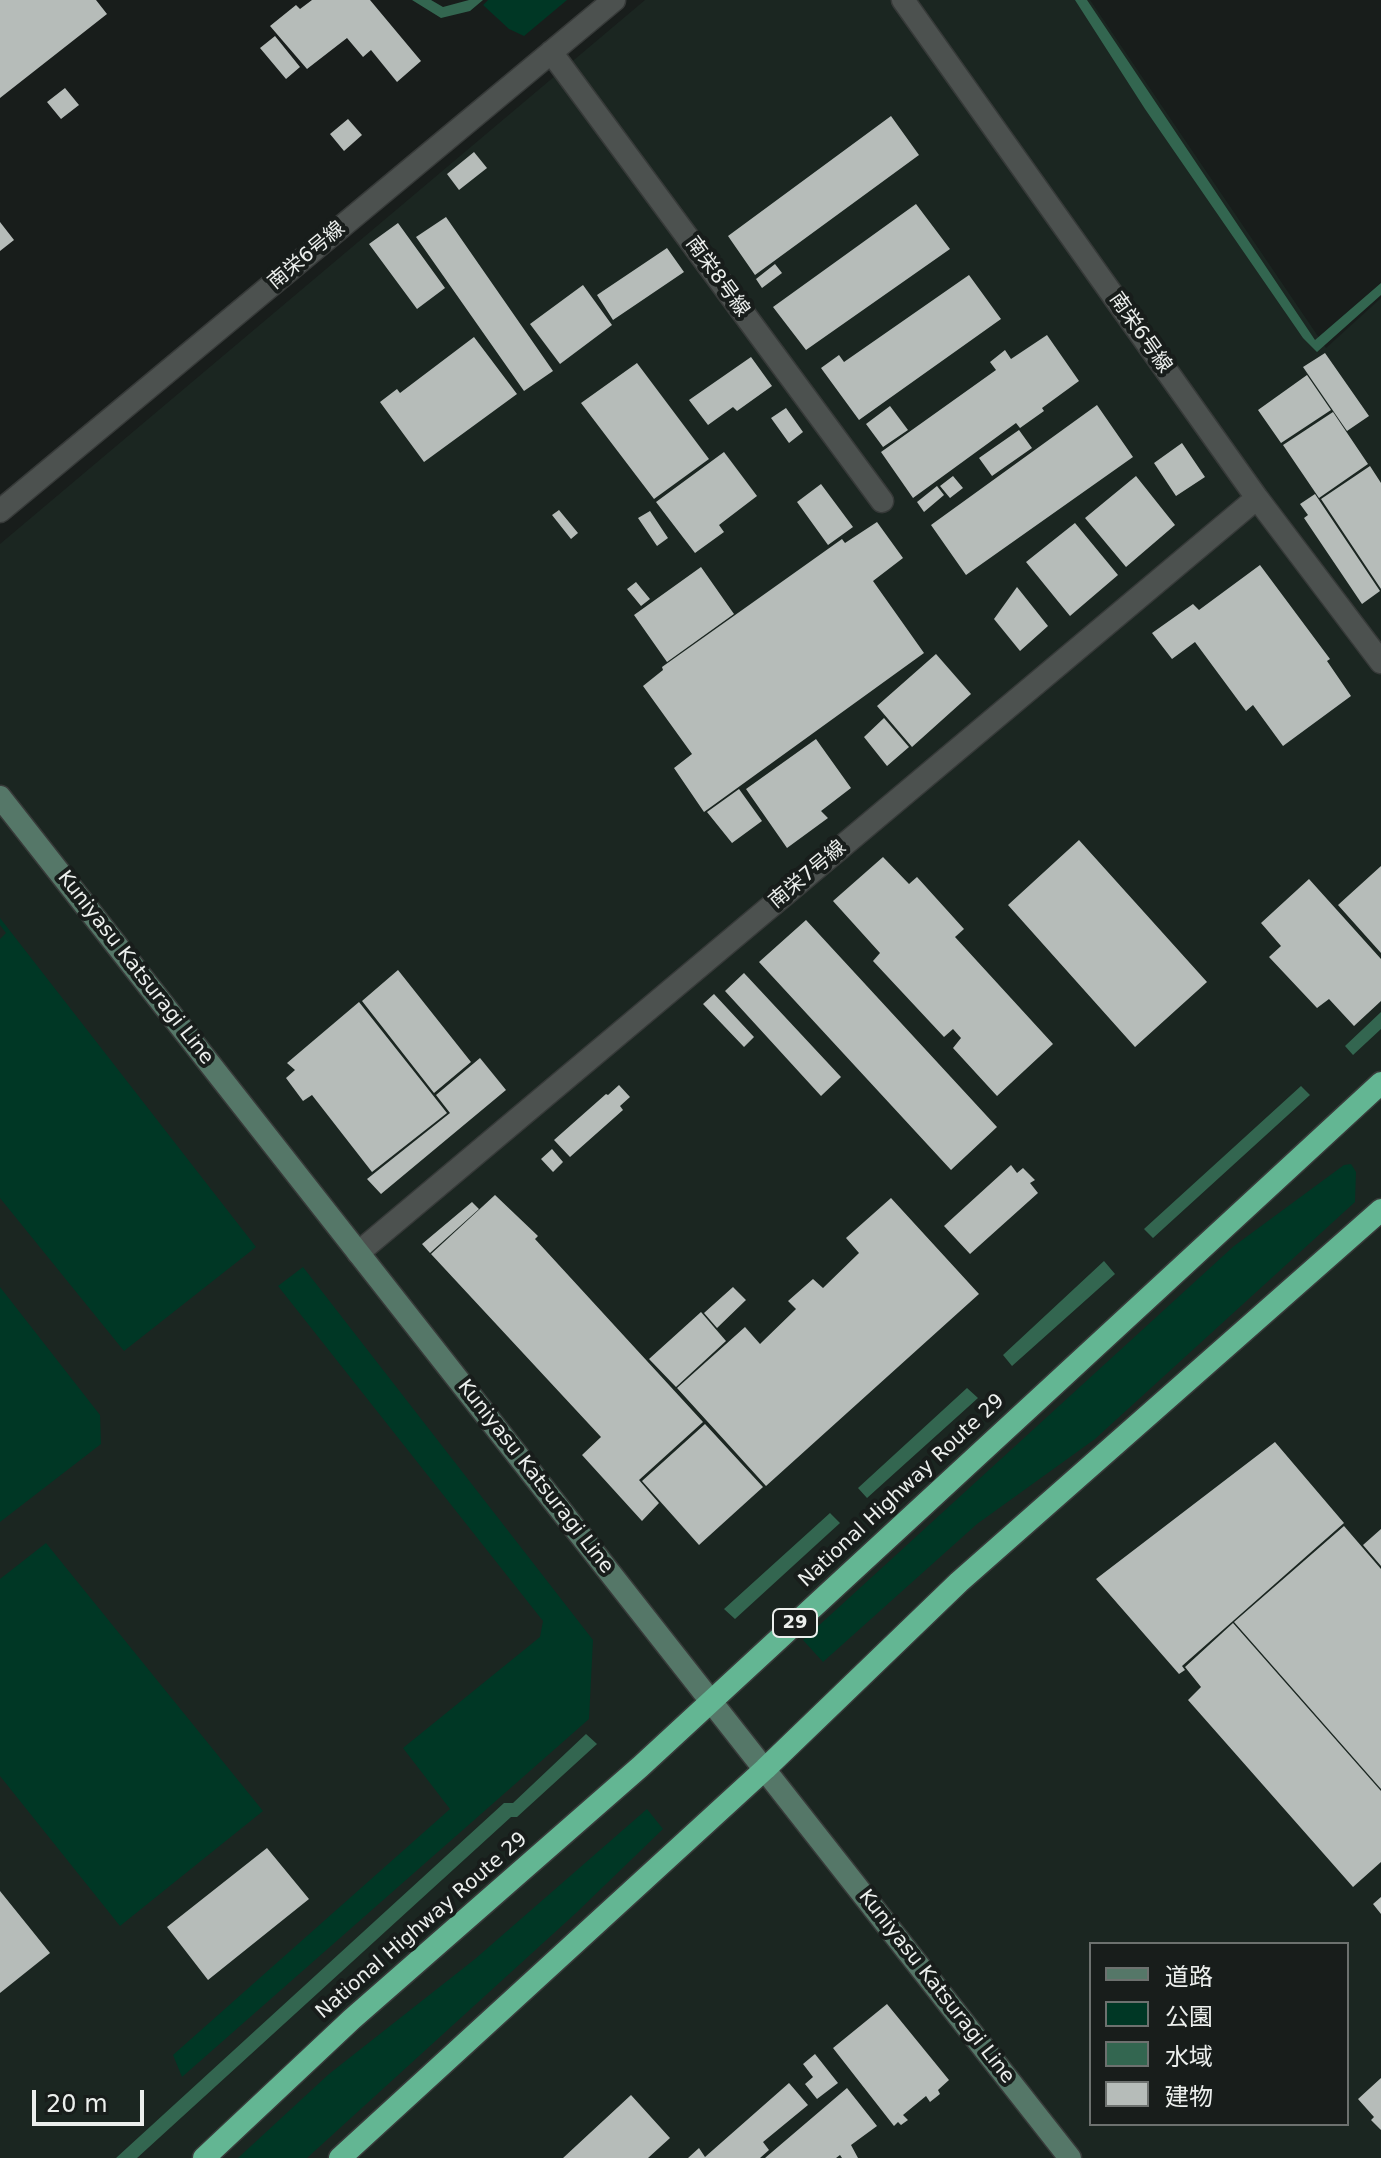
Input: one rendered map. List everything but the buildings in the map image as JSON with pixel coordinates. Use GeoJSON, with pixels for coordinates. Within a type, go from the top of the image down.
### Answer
{"type":"FeatureCollection","features":[{"type":"Feature","properties":{"kind":"highway","name":"National Highway Route 29"},"geometry":{"type":"LineString","coordinates":[[204,2158],[352,2019],[711,1701],[1381,1083]]}},
{"type":"Feature","properties":{"kind":"highway"},"geometry":{"type":"LineString","coordinates":[[340,2158],[765,1769],[959,1582],[1381,1210]]}},
{"type":"Feature","properties":{"kind":"main road","name":"Kuniyasu Katsuragi Line"},"geometry":{"type":"LineString","coordinates":[[0,797],[1070,2158]]}},
{"type":"Feature","properties":{"kind":"street","name":"南栄6号線"},"geometry":{"type":"LineString","coordinates":[[0,511],[614,0]]}},
{"type":"Feature","properties":{"kind":"street","name":"南栄6号線"},"geometry":{"type":"LineString","coordinates":[[903,0],[1257,498],[1380,656]]}},
{"type":"Feature","properties":{"kind":"street","name":"南栄8号線"},"geometry":{"type":"LineString","coordinates":[[551,52],[882,501]]}},
{"type":"Feature","properties":{"kind":"street","name":"南栄7号線"},"geometry":{"type":"LineString","coordinates":[[358,1253],[1257,498]]}},
{"type":"Feature","properties":{"kind":"shaded area"},"geometry":{"type":"Polygon","coordinates":[[[645,0],[1090,0],[1326,348],[1381,298],[1381,2158],[0,2158],[0,544],[645,0]]]}},
{"type":"Feature","properties":{"kind":"green space"},"geometry":{"type":"Polygon","coordinates":[[[488,0],[567,0],[524,36],[509,29],[483,5],[488,0]]]}},
{"type":"Feature","properties":{"kind":"green space"},"geometry":{"type":"Polygon","coordinates":[[[0,918],[256,1247],[124,1351],[0,1198],[0,939],[6,933],[0,925],[0,918]]]}},
{"type":"Feature","properties":{"kind":"green space"},"geometry":{"type":"Polygon","coordinates":[[[1351,1164],[1356,1172],[1355,1202],[1095,1439],[977,1524],[823,1662],[803,1640],[1234,1246],[1344,1165],[1351,1164]]]}},
{"type":"Feature","properties":{"kind":"green space"},"geometry":{"type":"Polygon","coordinates":[[[303,1267],[593,1640],[589,1719],[182,2077],[173,2055],[450,1809],[403,1748],[540,1637],[543,1621],[278,1286],[303,1267]]]}},
{"type":"Feature","properties":{"kind":"green space"},"geometry":{"type":"Polygon","coordinates":[[[0,1287],[100,1415],[101,1444],[0,1522],[0,1287]]]}},
{"type":"Feature","properties":{"kind":"green space"},"geometry":{"type":"Polygon","coordinates":[[[46,1543],[263,1811],[120,1926],[0,1776],[0,1579],[46,1543]]]}},
{"type":"Feature","properties":{"kind":"green space"},"geometry":{"type":"Polygon","coordinates":[[[647,1809],[663,1829],[576,1913],[307,2158],[238,2158],[329,2074],[475,1959],[647,1809]]]}},
{"type":"Feature","properties":{"kind":"water"},"geometry":{"type":"Polygon","coordinates":[[[412,0],[431,0],[443,7],[469,0],[483,0],[470,11],[441,18],[412,0]]]}},
{"type":"Feature","properties":{"kind":"water"},"geometry":{"type":"Polygon","coordinates":[[[1075,0],[1087,0],[1315,340],[1381,283],[1381,295],[1317,352],[1303,338],[1145,109],[1075,0]]]}},
{"type":"Feature","properties":{"kind":"water"},"geometry":{"type":"Polygon","coordinates":[[[1381,1012],[1381,1029],[1353,1055],[1345,1046],[1381,1012]]]}},
{"type":"Feature","properties":{"kind":"water"},"geometry":{"type":"Polygon","coordinates":[[[1301,1086],[1310,1095],[1153,1238],[1144,1229],[1301,1086]]]}},
{"type":"Feature","properties":{"kind":"water"},"geometry":{"type":"Polygon","coordinates":[[[1104,1261],[1115,1274],[1012,1366],[1003,1355],[1104,1261]]]}},
{"type":"Feature","properties":{"kind":"water"},"geometry":{"type":"Polygon","coordinates":[[[967,1388],[978,1398],[867,1498],[858,1488],[967,1388]]]}},
{"type":"Feature","properties":{"kind":"water"},"geometry":{"type":"Polygon","coordinates":[[[830,1513],[840,1523],[735,1619],[724,1609],[830,1513]]]}},
{"type":"Feature","properties":{"kind":"water"},"geometry":{"type":"Polygon","coordinates":[[[586,1734],[597,1744],[517,1817],[511,1817],[137,2158],[116,2158],[504,1803],[513,1803],[586,1734]]]}}]}
